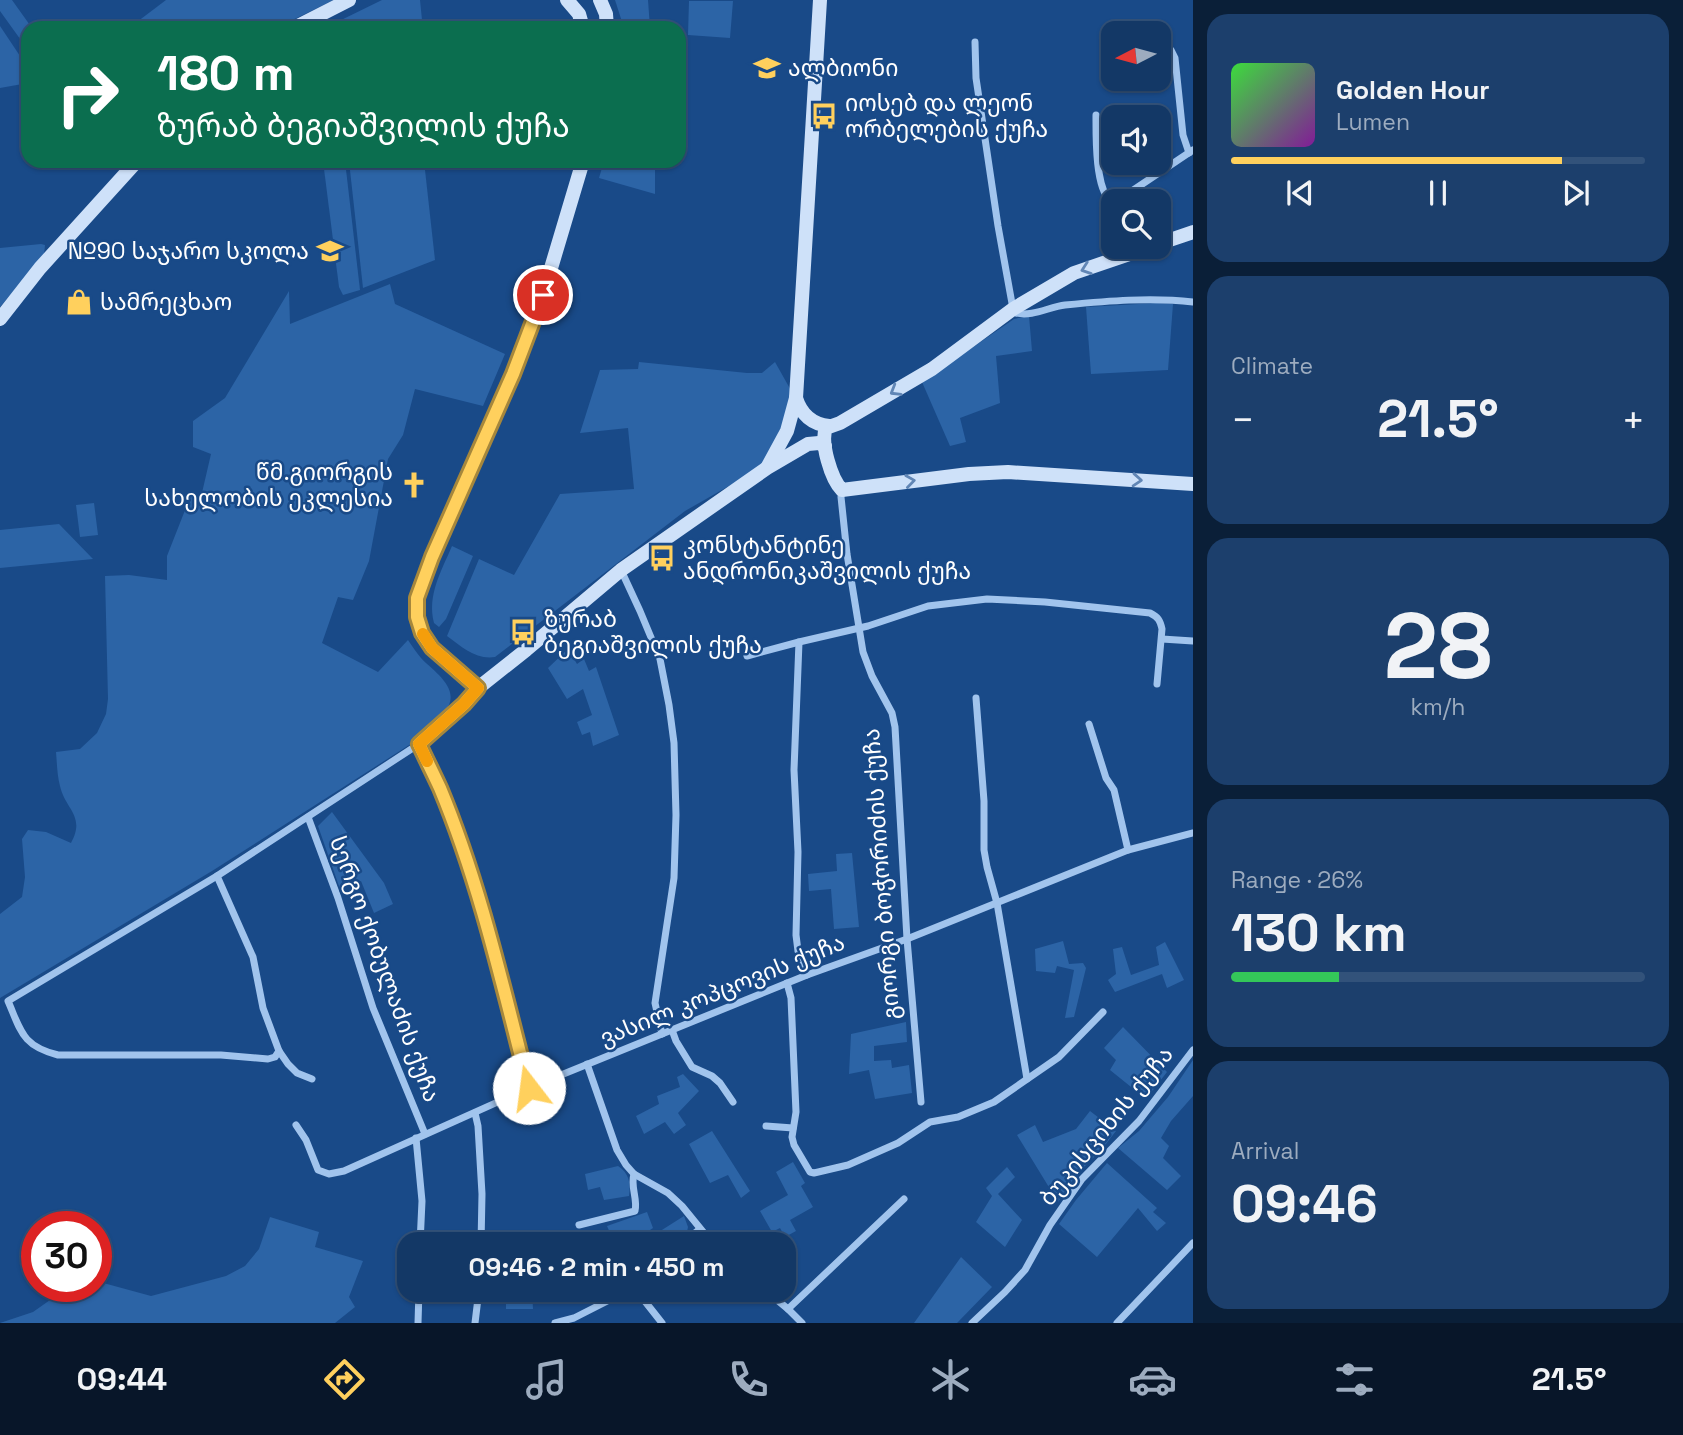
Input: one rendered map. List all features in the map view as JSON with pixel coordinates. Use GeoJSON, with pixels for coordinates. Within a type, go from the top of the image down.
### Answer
{"type":"FeatureCollection","features":[{"type":"Feature","properties":{"kind":"street"},"geometry":{"type":"LineString","coordinates":[[308,21],[349,0]]}},
{"type":"Feature","properties":{"kind":"street"},"geometry":{"type":"LineString","coordinates":[[567,0],[579,14],[581,21]]}},
{"type":"Feature","properties":{"kind":"street"},"geometry":{"type":"LineString","coordinates":[[600,0],[606,21]]}},
{"type":"Feature","properties":{"kind":"street"},"geometry":{"type":"LineString","coordinates":[[820,0],[796,398],[787,435],[792,443],[797,445],[814,442],[825,446]]}},
{"type":"Feature","properties":{"kind":"street"},"geometry":{"type":"LineString","coordinates":[[975,42],[976,78],[998,226],[1013,309],[1016,313],[1062,305],[1160,300],[1193,302]]}},
{"type":"Feature","properties":{"kind":"street"},"geometry":{"type":"LineString","coordinates":[[1096,115],[1097,151],[1104,195],[1110,200],[1120,199],[1191,152],[1183,135],[1175,58],[1171,50]]}},
{"type":"Feature","properties":{"kind":"street"},"geometry":{"type":"LineString","coordinates":[[0,319],[36,274],[131,168]]}},
{"type":"Feature","properties":{"kind":"street"},"geometry":{"type":"LineString","coordinates":[[478,688],[432,648],[422,633],[417,617],[417,598],[432,557],[513,374],[543,295],[581,168]]}},
{"type":"Feature","properties":{"kind":"street"},"geometry":{"type":"LineString","coordinates":[[1171,240],[1193,232]]}},
{"type":"Feature","properties":{"kind":"street"},"geometry":{"type":"LineString","coordinates":[[767,467],[795,418],[803,417],[815,423],[840,424],[932,369],[1013,309],[1074,273],[1115,259]]}},
{"type":"Feature","properties":{"kind":"street"},"geometry":{"type":"LineString","coordinates":[[796,398],[799,408],[824,430],[825,446]]}},
{"type":"Feature","properties":{"kind":"street"},"geometry":{"type":"LineString","coordinates":[[279,1051],[275,1057],[268,1059],[221,1055],[58,1055],[31,1045],[22,1033],[9,1001],[217,876],[419,744],[478,688],[621,570],[767,467],[807,444],[814,438],[815,423]]}},
{"type":"Feature","properties":{"kind":"street","name":"გიორგი ბოჭორიძის ქუჩა"},"geometry":{"type":"LineString","coordinates":[[825,446],[836,482],[842,490],[847,554],[863,652],[867,666],[892,712],[895,727],[906,939],[921,1102]]}},
{"type":"Feature","properties":{"kind":"street"},"geometry":{"type":"LineString","coordinates":[[842,490],[956,475],[1008,472],[1193,484]]}},
{"type":"Feature","properties":{"kind":"street"},"geometry":{"type":"LineString","coordinates":[[621,570],[660,659],[674,743],[674,878],[655,1003],[662,1034]]}},
{"type":"Feature","properties":{"kind":"street"},"geometry":{"type":"LineString","coordinates":[[747,656],[869,626],[928,606],[999,598],[1150,613],[1160,621],[1162,639],[1157,684]]}},
{"type":"Feature","properties":{"kind":"street"},"geometry":{"type":"LineString","coordinates":[[1162,639],[1193,641]]}},
{"type":"Feature","properties":{"kind":"street"},"geometry":{"type":"LineString","coordinates":[[799,642],[794,770],[798,852],[796,936],[798,951],[807,975]]}},
{"type":"Feature","properties":{"kind":"street"},"geometry":{"type":"LineString","coordinates":[[976,698],[986,867],[997,903],[1027,1079]]}},
{"type":"Feature","properties":{"kind":"street"},"geometry":{"type":"LineString","coordinates":[[1088,724],[1106,778],[1114,790],[1128,850]]}},
{"type":"Feature","properties":{"kind":"street"},"geometry":{"type":"LineString","coordinates":[[419,744],[439,787],[484,915],[529,1088]]}},
{"type":"Feature","properties":{"kind":"street","name":"სერგო ქობულაძის ქუჩა"},"geometry":{"type":"LineString","coordinates":[[309,817],[373,1008],[425,1134]]}},
{"type":"Feature","properties":{"kind":"street","name":"ვასილ კოპცოვის ქუჩა"},"geometry":{"type":"LineString","coordinates":[[296,1125],[306,1140],[318,1170],[324,1173],[344,1171],[529,1088],[807,975],[906,939],[1128,850],[1193,833]]}},
{"type":"Feature","properties":{"kind":"street"},"geometry":{"type":"LineString","coordinates":[[217,876],[253,957],[263,1007],[279,1051],[297,1073],[312,1079]]}},
{"type":"Feature","properties":{"kind":"street"},"geometry":{"type":"LineString","coordinates":[[787,983],[792,998],[796,1112],[792,1137],[810,1172],[819,1173],[848,1165],[898,1143],[930,1122],[970,1113],[994,1102],[1059,1057],[1103,1012]]}},
{"type":"Feature","properties":{"kind":"street"},"geometry":{"type":"LineString","coordinates":[[672,1030],[692,1067],[712,1076],[733,1102]]}},
{"type":"Feature","properties":{"kind":"street","name":"ბუკისციხის ქუჩა"},"geometry":{"type":"LineString","coordinates":[[972,1323],[1025,1270],[1050,1225],[1082,1179],[1139,1121],[1193,1050]]}},
{"type":"Feature","properties":{"kind":"street"},"geometry":{"type":"LineString","coordinates":[[587,1065],[617,1150],[634,1174],[668,1193],[703,1232]]}},
{"type":"Feature","properties":{"kind":"street"},"geometry":{"type":"LineString","coordinates":[[475,1113],[482,1194],[481,1232]]}},
{"type":"Feature","properties":{"kind":"street"},"geometry":{"type":"LineString","coordinates":[[766,1126],[793,1129]]}},
{"type":"Feature","properties":{"kind":"street","name":"სერგო ქობულაძის ქუჩა"},"geometry":{"type":"LineString","coordinates":[[416,1138],[422,1201],[421,1232]]}},
{"type":"Feature","properties":{"kind":"street"},"geometry":{"type":"LineString","coordinates":[[579,1224],[635,1211],[632,1182],[634,1174]]}},
{"type":"Feature","properties":{"kind":"street"},"geometry":{"type":"LineString","coordinates":[[788,1308],[904,1199]]}},
{"type":"Feature","properties":{"kind":"street"},"geometry":{"type":"LineString","coordinates":[[695,1232],[700,1228]]}},
{"type":"Feature","properties":{"kind":"street"},"geometry":{"type":"LineString","coordinates":[[1116,1323],[1193,1243]]}},
{"type":"Feature","properties":{"kind":"street"},"geometry":{"type":"LineString","coordinates":[[418,1323],[419,1302]]}},
{"type":"Feature","properties":{"kind":"street"},"geometry":{"type":"LineString","coordinates":[[475,1323],[478,1302]]}},
{"type":"Feature","properties":{"kind":"street"},"geometry":{"type":"LineString","coordinates":[[555,1323],[574,1318],[605,1302]]}},
{"type":"Feature","properties":{"kind":"street"},"geometry":{"type":"LineString","coordinates":[[645,1302],[662,1323]]}},
{"type":"Feature","properties":{"kind":"street"},"geometry":{"type":"LineString","coordinates":[[780,1302],[802,1323]]}},
{"type":"Feature","properties":{"kind":"shaded area"},"geometry":{"type":"Polygon","coordinates":[[[0,0],[12,0],[27,21],[21,21],[21,40],[0,11],[0,0]]]}},
{"type":"Feature","properties":{"kind":"shaded area"},"geometry":{"type":"Polygon","coordinates":[[[166,0],[334,0],[290,21],[138,21],[166,0]]]}},
{"type":"Feature","properties":{"kind":"shaded area"},"geometry":{"type":"Polygon","coordinates":[[[382,0],[420,0],[422,20],[339,21],[382,0]]]}},
{"type":"Feature","properties":{"kind":"shaded area"},"geometry":{"type":"Polygon","coordinates":[[[615,0],[648,0],[650,21],[622,21],[615,0]]]}},
{"type":"Feature","properties":{"kind":"shaded area"},"geometry":{"type":"Polygon","coordinates":[[[689,1],[733,1],[730,38],[688,35],[689,1]]]}},
{"type":"Feature","properties":{"kind":"shaded area"},"geometry":{"type":"Polygon","coordinates":[[[0,26],[21,58],[21,84],[0,88],[0,26]]]}},
{"type":"Feature","properties":{"kind":"shaded area"},"geometry":{"type":"Polygon","coordinates":[[[324,168],[346,168],[360,290],[343,295],[339,287],[324,168]]]}},
{"type":"Feature","properties":{"kind":"shaded area"},"geometry":{"type":"Polygon","coordinates":[[[350,168],[425,168],[435,260],[363,288],[350,168]]]}},
{"type":"Feature","properties":{"kind":"shaded area"},"geometry":{"type":"Polygon","coordinates":[[[602,168],[655,168],[655,194],[599,178],[602,168]]]}},
{"type":"Feature","properties":{"kind":"shaded area"},"geometry":{"type":"Polygon","coordinates":[[[45,245],[44,255],[0,307],[0,248],[45,245]]]}},
{"type":"Feature","properties":{"kind":"shaded area"},"geometry":{"type":"Polygon","coordinates":[[[390,284],[395,304],[505,354],[483,406],[415,389],[403,435],[388,459],[369,561],[353,600],[338,597],[322,643],[378,672],[408,640],[421,658],[446,683],[451,695],[448,707],[417,740],[212,871],[0,998],[0,914],[22,897],[25,877],[22,839],[28,830],[46,832],[71,843],[75,834],[75,819],[60,786],[56,752],[80,749],[97,733],[106,714],[108,699],[105,576],[129,575],[167,580],[167,556],[191,495],[201,497],[211,454],[193,447],[193,421],[225,398],[289,291],[290,324],[390,284]]]}},
{"type":"Feature","properties":{"kind":"shaded area"},"geometry":{"type":"Polygon","coordinates":[[[1173,304],[1168,370],[1091,374],[1086,307],[1173,304]]]}},
{"type":"Feature","properties":{"kind":"shaded area"},"geometry":{"type":"Polygon","coordinates":[[[1029,316],[1032,351],[996,356],[1000,403],[960,418],[966,442],[950,446],[922,382],[1014,319],[1029,316]]]}},
{"type":"Feature","properties":{"kind":"shaded area"},"geometry":{"type":"Polygon","coordinates":[[[639,362],[762,373],[775,362],[793,394],[784,431],[764,466],[685,511],[495,657],[482,657],[470,652],[447,636],[479,559],[514,575],[560,494],[634,489],[628,428],[580,433],[600,370],[638,369],[639,362]]]}},
{"type":"Feature","properties":{"kind":"shaded area"},"geometry":{"type":"Polygon","coordinates":[[[94,503],[98,535],[80,537],[76,505],[94,503]]]}},
{"type":"Feature","properties":{"kind":"shaded area"},"geometry":{"type":"Polygon","coordinates":[[[59,524],[93,559],[0,568],[0,530],[59,524]]]}},
{"type":"Feature","properties":{"kind":"shaded area"},"geometry":{"type":"Polygon","coordinates":[[[452,546],[473,556],[446,619],[439,627],[434,623],[432,603],[452,546]]]}},
{"type":"Feature","properties":{"kind":"shaded area"},"geometry":{"type":"Polygon","coordinates":[[[568,649],[577,664],[584,659],[589,671],[596,667],[619,735],[593,746],[590,732],[582,735],[577,722],[592,715],[583,689],[567,699],[548,668],[568,649]]]}},
{"type":"Feature","properties":{"kind":"shaded area"},"geometry":{"type":"Polygon","coordinates":[[[332,812],[384,883],[393,904],[374,913],[361,881],[340,889],[318,826],[332,812]]]}},
{"type":"Feature","properties":{"kind":"shaded area"},"geometry":{"type":"Polygon","coordinates":[[[852,853],[859,927],[834,929],[831,889],[809,891],[808,874],[837,871],[836,854],[852,853]]]}},
{"type":"Feature","properties":{"kind":"shaded area"},"geometry":{"type":"Polygon","coordinates":[[[1063,941],[1069,964],[1083,963],[1086,968],[1074,1017],[1065,1018],[1074,970],[1057,966],[1055,973],[1036,971],[1035,949],[1063,941]]]}},
{"type":"Feature","properties":{"kind":"shaded area"},"geometry":{"type":"Polygon","coordinates":[[[1165,942],[1184,980],[1167,988],[1162,974],[1115,992],[1108,980],[1116,974],[1113,949],[1122,947],[1131,975],[1159,965],[1156,947],[1165,942]]]}},
{"type":"Feature","properties":{"kind":"shaded area"},"geometry":{"type":"Polygon","coordinates":[[[906,1022],[907,1042],[874,1046],[874,1061],[891,1060],[892,1068],[909,1065],[912,1093],[875,1099],[869,1070],[849,1074],[851,1034],[906,1022]]]}},
{"type":"Feature","properties":{"kind":"shaded area"},"geometry":{"type":"Polygon","coordinates":[[[1123,1027],[1167,1072],[1146,1099],[1110,1070],[1116,1060],[1104,1048],[1123,1027]]]}},
{"type":"Feature","properties":{"kind":"shaded area"},"geometry":{"type":"Polygon","coordinates":[[[1193,1060],[1193,1096],[1171,1121],[1161,1138],[1169,1146],[1163,1158],[1181,1176],[1167,1190],[1118,1148],[1139,1131],[1168,1097],[1193,1060]]]}},
{"type":"Feature","properties":{"kind":"shaded area"},"geometry":{"type":"Polygon","coordinates":[[[683,1074],[699,1091],[678,1113],[686,1125],[674,1134],[665,1122],[644,1134],[636,1116],[659,1104],[657,1096],[680,1087],[677,1077],[683,1074]]]}},
{"type":"Feature","properties":{"kind":"shaded area"},"geometry":{"type":"Polygon","coordinates":[[[1090,1111],[1116,1131],[1077,1174],[1058,1202],[1017,1135],[1035,1125],[1043,1142],[1076,1129],[1090,1111]]]}},
{"type":"Feature","properties":{"kind":"shaded area"},"geometry":{"type":"Polygon","coordinates":[[[712,1131],[750,1191],[741,1198],[728,1175],[710,1183],[689,1144],[712,1131]]]}},
{"type":"Feature","properties":{"kind":"shaded area"},"geometry":{"type":"Polygon","coordinates":[[[793,1162],[805,1183],[801,1186],[813,1207],[790,1220],[794,1232],[782,1232],[780,1228],[772,1232],[760,1211],[788,1195],[776,1172],[793,1162]]]}},
{"type":"Feature","properties":{"kind":"shaded area"},"geometry":{"type":"Polygon","coordinates":[[[1107,1163],[1157,1208],[1153,1212],[1166,1223],[1157,1231],[1138,1208],[1097,1257],[1059,1224],[1107,1163]]]}},
{"type":"Feature","properties":{"kind":"shaded area"},"geometry":{"type":"Polygon","coordinates":[[[618,1166],[628,1179],[629,1196],[604,1200],[600,1187],[588,1190],[585,1174],[618,1166]]]}},
{"type":"Feature","properties":{"kind":"shaded area"},"geometry":{"type":"Polygon","coordinates":[[[1007,1167],[1015,1177],[998,1194],[1022,1220],[1005,1247],[976,1222],[992,1196],[986,1188],[1007,1167]]]}},
{"type":"Feature","properties":{"kind":"shaded area"},"geometry":{"type":"Polygon","coordinates":[[[647,1212],[653,1228],[647,1232],[610,1232],[607,1226],[647,1212]]]}},
{"type":"Feature","properties":{"kind":"shaded area"},"geometry":{"type":"Polygon","coordinates":[[[684,1216],[687,1232],[659,1232],[684,1216]]]}},
{"type":"Feature","properties":{"kind":"shaded area"},"geometry":{"type":"Polygon","coordinates":[[[270,1217],[319,1232],[315,1247],[363,1261],[349,1297],[355,1307],[335,1323],[0,1323],[33,1312],[47,1302],[112,1302],[112,1285],[151,1296],[226,1276],[245,1266],[259,1249],[270,1217]]]}},
{"type":"Feature","properties":{"kind":"shaded area"},"geometry":{"type":"Polygon","coordinates":[[[961,1257],[992,1287],[957,1323],[914,1323],[961,1257]]]}},
{"type":"Feature","properties":{"kind":"shaded area"},"geometry":{"type":"Polygon","coordinates":[[[506,1302],[533,1302],[533,1309],[506,1309],[506,1302]]]}},
{"type":"Feature","properties":{"kind":"slow traffic"},"geometry":{"type":"LineString","coordinates":[[423,634],[432,648],[478,688],[419,744],[427,761]]}},
{"type":"Feature","properties":{"kind":"place","name":"ალბიონი"},"geometry":{"type":"Point","coordinates":[767,68]}},
{"type":"Feature","properties":{"kind":"place","name":"იოსებ და ლეონ ორბელების ქუჩა"},"geometry":{"type":"Point","coordinates":[824,116]}},
{"type":"Feature","properties":{"kind":"place","name":"№90 საჯარო სკოლა"},"geometry":{"type":"Point","coordinates":[330,251]}},
{"type":"Feature","properties":{"kind":"place","name":"სამრეცხაო"},"geometry":{"type":"Point","coordinates":[79,302]}},
{"type":"Feature","properties":{"kind":"place","name":"წმ.გიორგის სახელობის ეკლესია"},"geometry":{"type":"Point","coordinates":[414,485]}},
{"type":"Feature","properties":{"kind":"place","name":"კონსტანტინე ანდრონიკაშვილის ქუჩა"},"geometry":{"type":"Point","coordinates":[662,558]}},
{"type":"Feature","properties":{"kind":"place","name":"ზურაბ ბეგიაშვილის ქუჩა"},"geometry":{"type":"Point","coordinates":[523,632]}},
{"type":"Feature","properties":{"kind":"route"},"geometry":{"type":"LineString","coordinates":[[529,1088],[484,915],[439,787],[419,744],[478,688],[432,648],[422,633],[417,617],[417,598],[432,557],[513,374],[543,295]]}}]}
